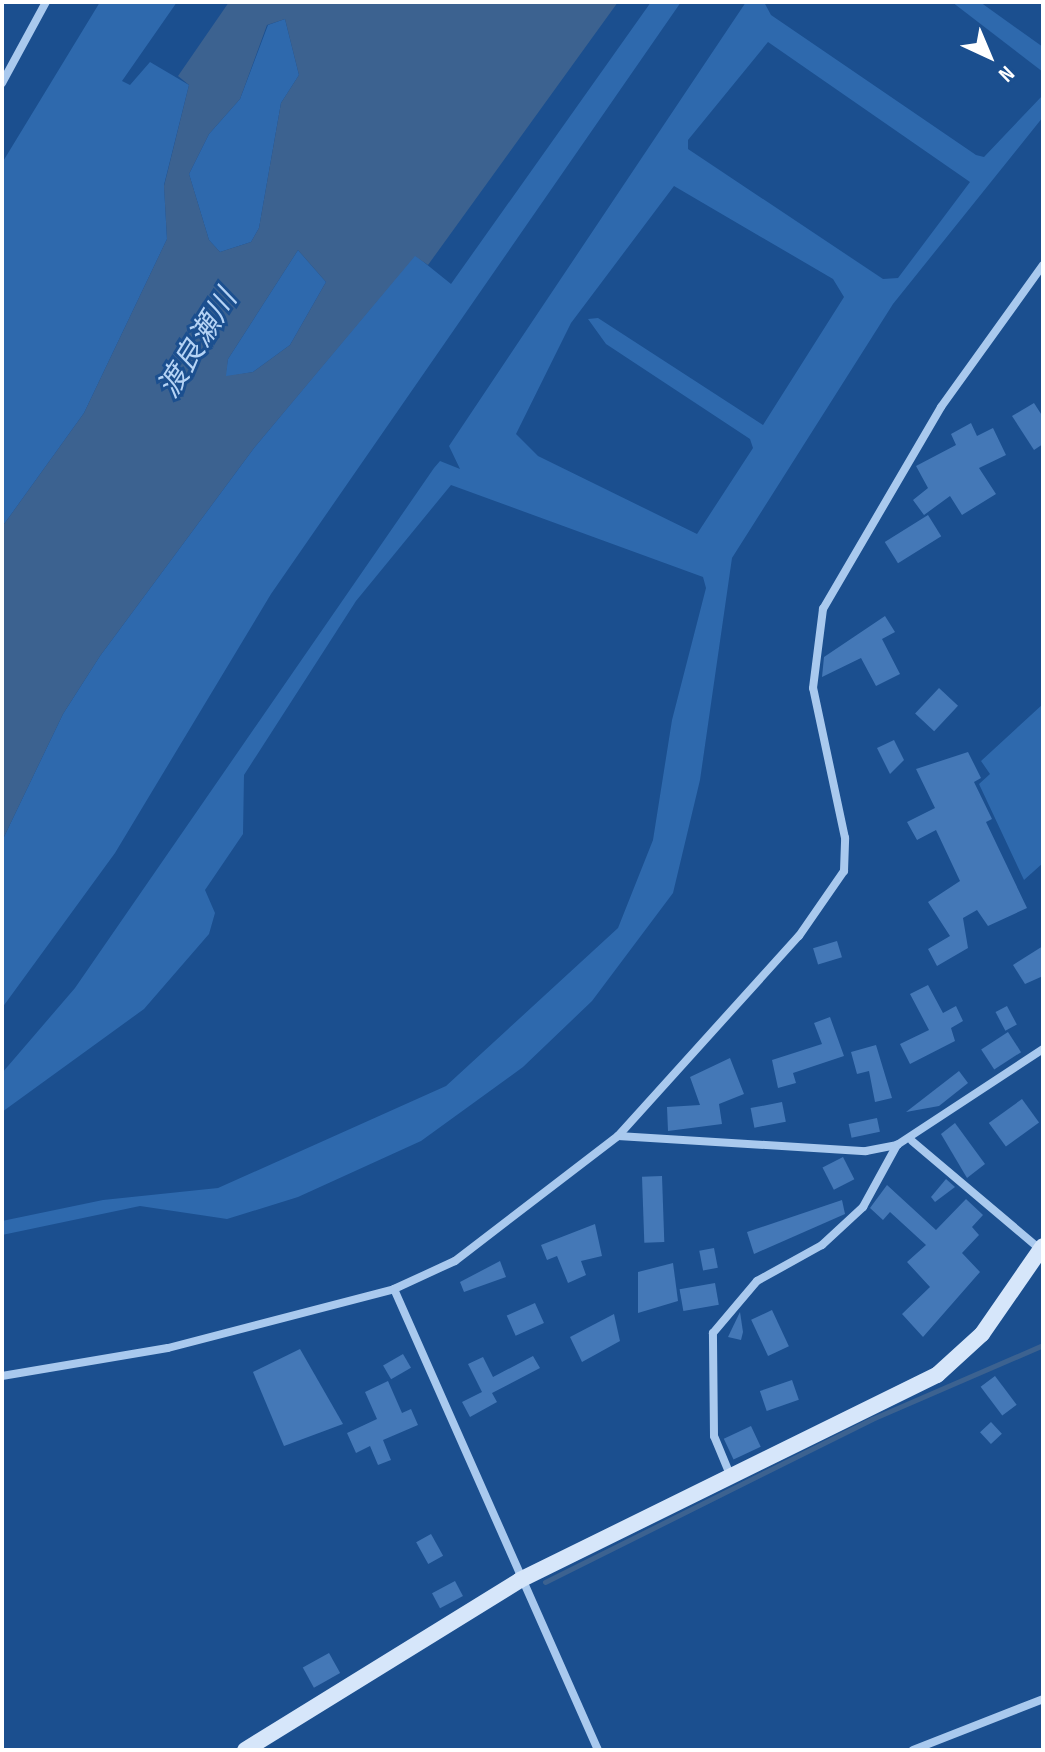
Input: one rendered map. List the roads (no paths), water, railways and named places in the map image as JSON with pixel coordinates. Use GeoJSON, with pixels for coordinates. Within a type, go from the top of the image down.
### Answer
{"type":"FeatureCollection","features":[{"type":"Feature","properties":{"kind":"street"},"geometry":{"type":"LineString","coordinates":[[2,83],[46,2]]}},
{"type":"Feature","properties":{"kind":"street"},"geometry":{"type":"LineString","coordinates":[[2,1376],[168,1348],[394,1289],[455,1261],[618,1136],[799,936],[844,871],[848,854],[811,673],[823,609],[941,407],[1043,265]]}},
{"type":"Feature","properties":{"kind":"street"},"geometry":{"type":"LineString","coordinates":[[618,1136],[866,1151],[897,1145],[912,1141],[1043,1049]]}},
{"type":"Feature","properties":{"kind":"street"},"geometry":{"type":"LineString","coordinates":[[245,1750],[520,1580],[937,1375],[982,1334],[1042,1248],[912,1141]]}},
{"type":"Feature","properties":{"kind":"street"},"geometry":{"type":"LineString","coordinates":[[731,1477],[714,1436],[713,1333],[757,1281],[822,1245],[863,1207],[897,1145]]}},
{"type":"Feature","properties":{"kind":"street"},"geometry":{"type":"LineString","coordinates":[[394,1289],[520,1580],[598,1750]]}},
{"type":"Feature","properties":{"kind":"street"},"geometry":{"type":"LineString","coordinates":[[913,1750],[1043,1699]]}},
{"type":"Feature","properties":{"kind":"water","name":"渡良瀬川"},"geometry":{"type":"Polygon","coordinates":[[[229,2],[618,2],[428,265],[415,256],[254,448],[100,656],[63,714],[2,841],[2,527],[84,413],[167,239],[164,186],[189,85],[178,76],[229,2]],[[285,19],[267,25],[240,99],[209,134],[189,174],[209,240],[220,252],[251,242],[259,228],[281,103],[299,75],[285,19]],[[298,250],[228,359],[226,376],[253,372],[290,345],[326,282],[298,250]]]}},
{"type":"Feature","properties":{"kind":"waterway"},"geometry":{"type":"LineString","coordinates":[[545,1582],[872,1419],[1043,1345]]}}]}
